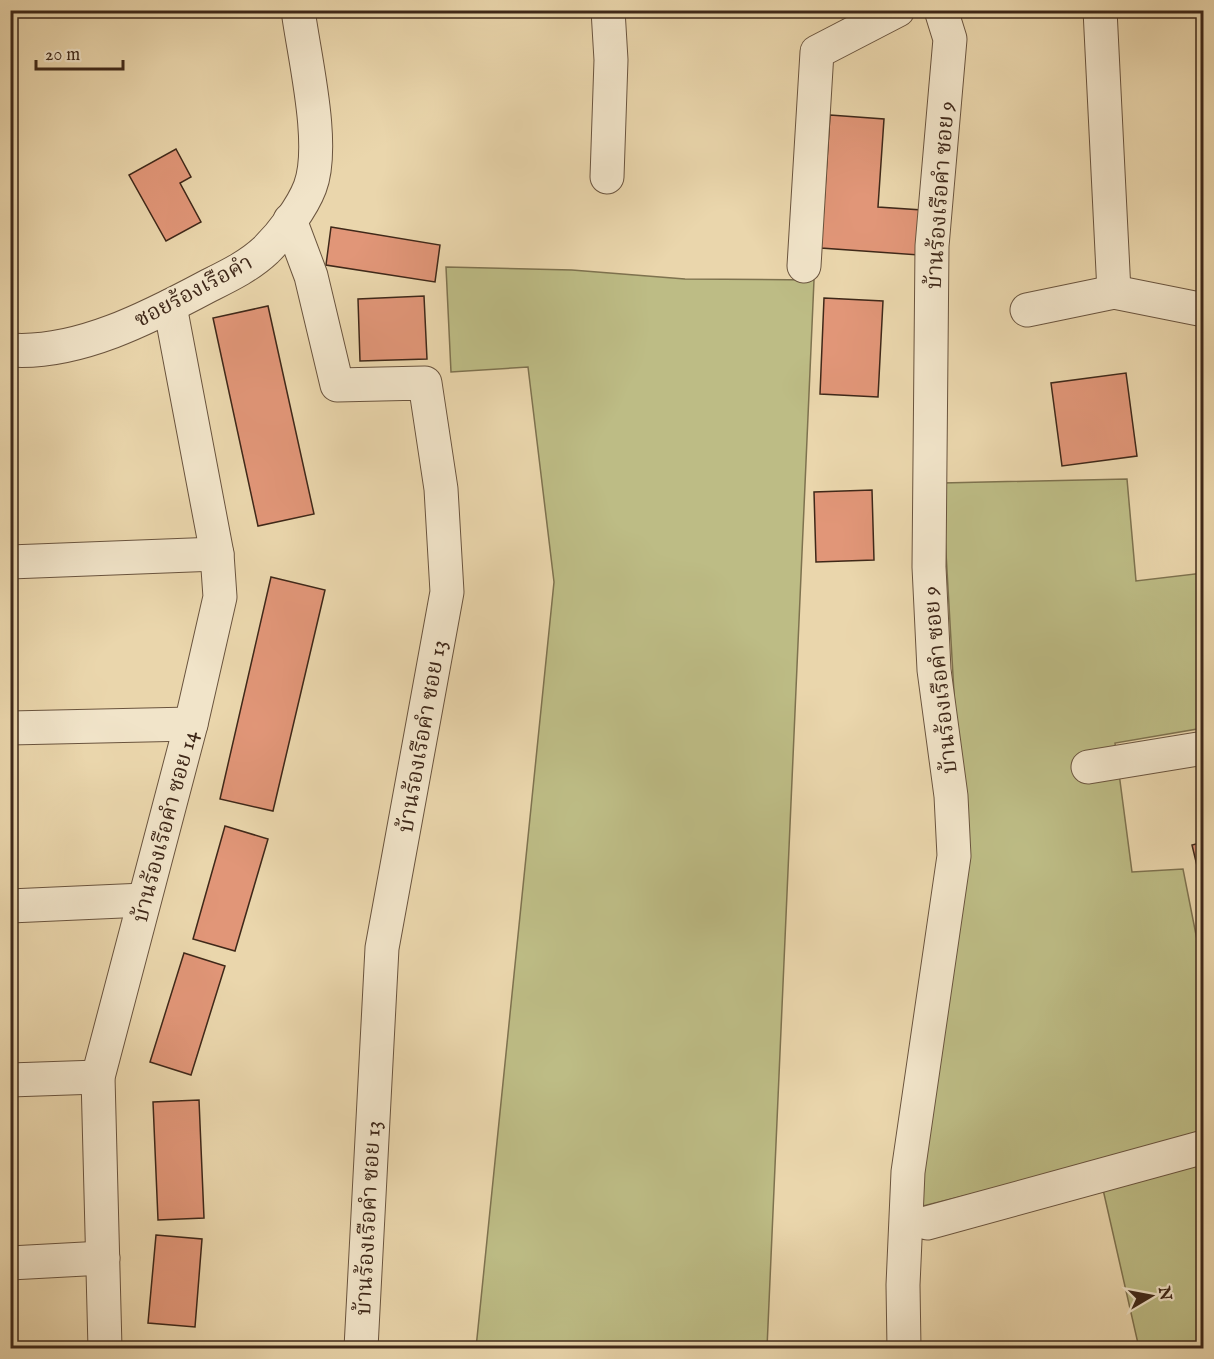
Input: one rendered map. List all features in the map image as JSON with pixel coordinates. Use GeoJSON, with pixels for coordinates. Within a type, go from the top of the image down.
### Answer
{"type":"FeatureCollection","features":[{"type":"Feature","properties":{"kind":"street","name":"ซอยร้องเรือคำ"},"geometry":{"type":"LineString","coordinates":[[10,350],[33,352],[111,332],[170,306],[242,268],[266,250],[290,220],[310,186],[317,147],[298,10]]}},
{"type":"Feature","properties":{"kind":"street"},"geometry":{"type":"LineString","coordinates":[[607,177],[611,60],[608,10]]}},
{"type":"Feature","properties":{"kind":"street"},"geometry":{"type":"LineString","coordinates":[[804,266],[817,52],[898,10]]}},
{"type":"Feature","properties":{"kind":"street","name":"บ้านร้องเรือคำ ซอย 9"},"geometry":{"type":"LineString","coordinates":[[904,1348],[903,1285],[908,1172],[954,856],[951,796],[934,670],[929,567],[932,246],[950,39],[941,10]]}},
{"type":"Feature","properties":{"kind":"street"},"geometry":{"type":"LineString","coordinates":[[1100,10],[1114,292]]}},
{"type":"Feature","properties":{"kind":"street","name":"บ้านร้องเรือคำ ซอย 13"},"geometry":{"type":"LineString","coordinates":[[290,220],[311,276],[337,385],[425,383],[442,501],[447,592],[381,948],[361,1348]]}},
{"type":"Feature","properties":{"kind":"street"},"geometry":{"type":"LineString","coordinates":[[1027,310],[1114,292],[1203,310]]}},
{"type":"Feature","properties":{"kind":"street","name":"บ้านร้องเรือคำ ซอย 14"},"geometry":{"type":"LineString","coordinates":[[105,1348],[98,1077],[191,724],[220,597],[217,554],[170,306]]}},
{"type":"Feature","properties":{"kind":"street"},"geometry":{"type":"LineString","coordinates":[[10,562],[217,554]]}},
{"type":"Feature","properties":{"kind":"street"},"geometry":{"type":"LineString","coordinates":[[10,728],[191,724]]}},
{"type":"Feature","properties":{"kind":"street"},"geometry":{"type":"LineString","coordinates":[[1088,767],[1203,748]]}},
{"type":"Feature","properties":{"kind":"street"},"geometry":{"type":"LineString","coordinates":[[10,906],[144,900]]}},
{"type":"Feature","properties":{"kind":"street"},"geometry":{"type":"LineString","coordinates":[[10,1080],[98,1077]]}},
{"type":"Feature","properties":{"kind":"street"},"geometry":{"type":"LineString","coordinates":[[927,1223],[1203,1147]]}},
{"type":"Feature","properties":{"kind":"street"},"geometry":{"type":"LineString","coordinates":[[10,1263],[103,1258]]}},
{"type":"Feature","properties":{"kind":"shaded area"},"geometry":{"type":"Polygon","coordinates":[[[446,267],[572,270],[685,279],[814,280],[767,1348],[476,1348],[554,582],[528,367],[451,372],[446,267]]]}},
{"type":"Feature","properties":{"kind":"shaded area"},"geometry":{"type":"Polygon","coordinates":[[[1127,479],[1136,581],[1203,573],[1203,728],[1115,743],[1132,872],[1183,869],[1203,970],[1203,1348],[1139,1348],[1097,1163],[919,1207],[964,868],[942,483],[1127,479]]]}},
{"type":"Feature","properties":{"kind":"building"},"geometry":{"type":"Polygon","coordinates":[[[830,115],[884,119],[878,207],[922,210],[919,255],[821,248],[830,115]]]}},
{"type":"Feature","properties":{"kind":"building"},"geometry":{"type":"Polygon","coordinates":[[[176,149],[191,177],[180,183],[201,222],[166,241],[129,175],[176,149]]]}},
{"type":"Feature","properties":{"kind":"building"},"geometry":{"type":"Polygon","coordinates":[[[331,227],[440,245],[435,282],[326,265],[331,227]]]}},
{"type":"Feature","properties":{"kind":"building"},"geometry":{"type":"Polygon","coordinates":[[[424,296],[427,359],[360,361],[358,299],[424,296]]]}},
{"type":"Feature","properties":{"kind":"building"},"geometry":{"type":"Polygon","coordinates":[[[824,298],[883,301],[878,397],[820,394],[824,298]]]}},
{"type":"Feature","properties":{"kind":"building"},"geometry":{"type":"Polygon","coordinates":[[[268,306],[314,514],[258,526],[213,318],[268,306]]]}},
{"type":"Feature","properties":{"kind":"building"},"geometry":{"type":"Polygon","coordinates":[[[1126,373],[1137,456],[1062,466],[1051,383],[1126,373]]]}},
{"type":"Feature","properties":{"kind":"building"},"geometry":{"type":"Polygon","coordinates":[[[872,490],[874,560],[816,562],[814,492],[872,490]]]}},
{"type":"Feature","properties":{"kind":"building"},"geometry":{"type":"Polygon","coordinates":[[[271,577],[325,590],[273,811],[220,799],[271,577]]]}},
{"type":"Feature","properties":{"kind":"building"},"geometry":{"type":"Polygon","coordinates":[[[225,826],[268,839],[235,951],[193,939],[225,826]]]}},
{"type":"Feature","properties":{"kind":"building"},"geometry":{"type":"Polygon","coordinates":[[[1204,842],[1204,868],[1198,870],[1192,845],[1204,842]]]}},
{"type":"Feature","properties":{"kind":"building"},"geometry":{"type":"Polygon","coordinates":[[[184,953],[225,966],[191,1075],[150,1062],[184,953]]]}},
{"type":"Feature","properties":{"kind":"building"},"geometry":{"type":"Polygon","coordinates":[[[199,1100],[204,1218],[158,1220],[153,1102],[199,1100]]]}},
{"type":"Feature","properties":{"kind":"building"},"geometry":{"type":"Polygon","coordinates":[[[156,1235],[202,1239],[195,1327],[148,1323],[156,1235]]]}}]}
